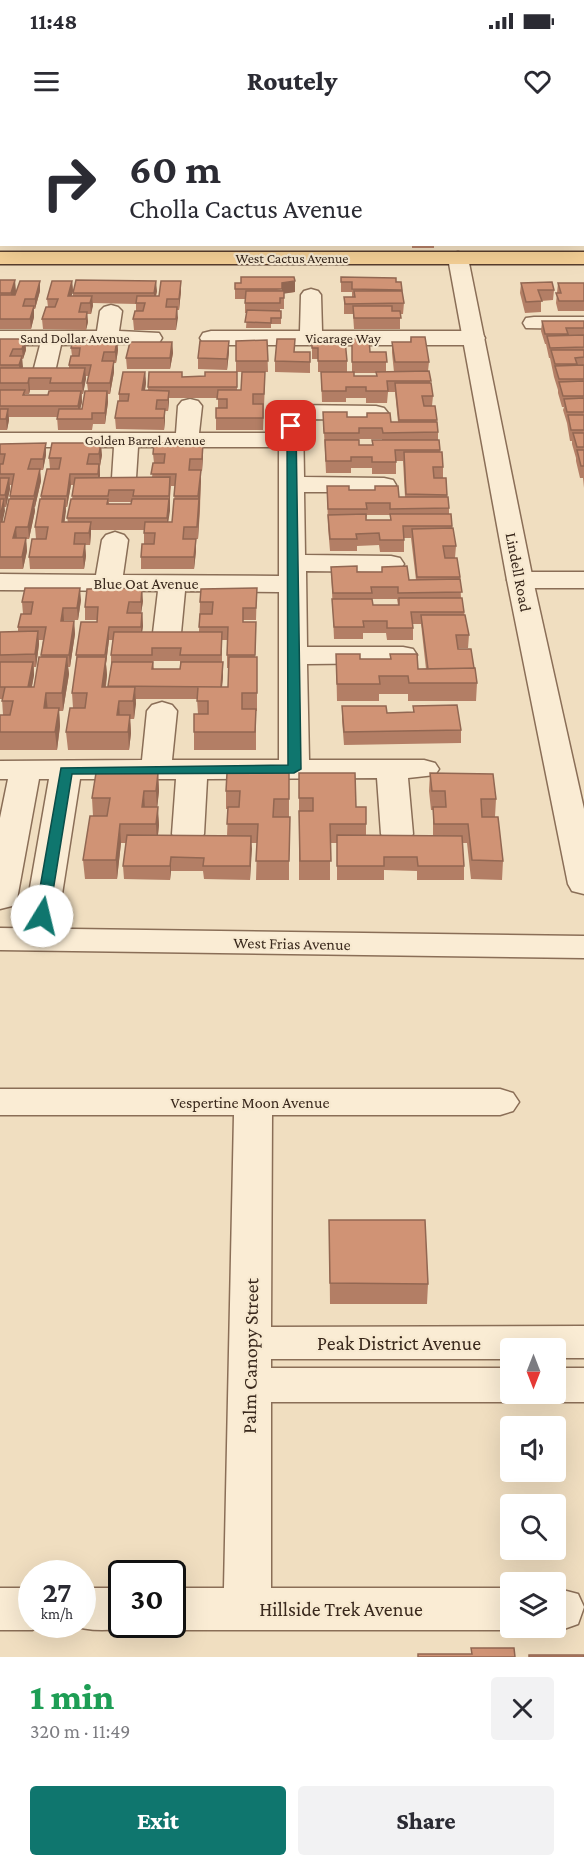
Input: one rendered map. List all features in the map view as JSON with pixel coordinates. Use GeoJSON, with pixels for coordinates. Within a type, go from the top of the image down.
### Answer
{"type":"FeatureCollection","features":[{"type":"Feature","properties":{"kind":"main road","name":"West Cactus Avenue"},"geometry":{"type":"LineString","coordinates":[[0,258],[460,266],[584,275]]}},
{"type":"Feature","properties":{"kind":"main road","name":"West Cactus Avenue"},"geometry":{"type":"LineString","coordinates":[[0,274],[460,266],[584,258]]}},
{"type":"Feature","properties":{"kind":"street","name":"Lindell Road"},"geometry":{"type":"LineString","coordinates":[[460,266],[520,580],[584,884]]}},
{"type":"Feature","properties":{"kind":"street"},"geometry":{"type":"LineString","coordinates":[[311,295],[311,338]]}},
{"type":"Feature","properties":{"kind":"street"},"geometry":{"type":"LineString","coordinates":[[107,338],[111,311]]}},
{"type":"Feature","properties":{"kind":"street"},"geometry":{"type":"LineString","coordinates":[[534,322],[584,323]]}},
{"type":"Feature","properties":{"kind":"street","name":"Sand Dollar Avenue"},"geometry":{"type":"LineString","coordinates":[[0,338],[150,338]]}},
{"type":"Feature","properties":{"kind":"street"},"geometry":{"type":"LineString","coordinates":[[44,372],[52,338]]}},
{"type":"Feature","properties":{"kind":"street","name":"Vicarage Way"},"geometry":{"type":"LineString","coordinates":[[211,338],[474,338]]}},
{"type":"Feature","properties":{"kind":"street"},"geometry":{"type":"LineString","coordinates":[[187,440],[190,406]]}},
{"type":"Feature","properties":{"kind":"street"},"geometry":{"type":"LineString","coordinates":[[294,769],[291,412],[376,413]]}},
{"type":"Feature","properties":{"kind":"street","name":"Golden Barrel Avenue"},"geometry":{"type":"LineString","coordinates":[[0,440],[28,433],[127,440],[291,440]]}},
{"type":"Feature","properties":{"kind":"street"},"geometry":{"type":"LineString","coordinates":[[124,478],[127,440]]}},
{"type":"Feature","properties":{"kind":"street"},"geometry":{"type":"LineString","coordinates":[[291,484],[384,485]]}},
{"type":"Feature","properties":{"kind":"street"},"geometry":{"type":"LineString","coordinates":[[108,583],[115,540]]}},
{"type":"Feature","properties":{"kind":"street","name":"Blue Oat Avenue"},"geometry":{"type":"LineString","coordinates":[[0,582],[172,583],[391,564]]}},
{"type":"Feature","properties":{"kind":"street"},"geometry":{"type":"LineString","coordinates":[[520,580],[584,580]]}},
{"type":"Feature","properties":{"kind":"street"},"geometry":{"type":"LineString","coordinates":[[167,633],[172,583]]}},
{"type":"Feature","properties":{"kind":"street"},"geometry":{"type":"LineString","coordinates":[[293,656],[403,655]]}},
{"type":"Feature","properties":{"kind":"street"},"geometry":{"type":"LineString","coordinates":[[156,769],[162,711]]}},
{"type":"Feature","properties":{"kind":"street"},"geometry":{"type":"LineString","coordinates":[[188,834],[192,769]]}},
{"type":"Feature","properties":{"kind":"street"},"geometry":{"type":"LineString","coordinates":[[392,769],[397,834]]}},
{"type":"Feature","properties":{"kind":"street"},"geometry":{"type":"LineString","coordinates":[[0,899],[12,770],[424,769]]}},
{"type":"Feature","properties":{"kind":"street"},"geometry":{"type":"LineString","coordinates":[[38,939],[66,770]]}},
{"type":"Feature","properties":{"kind":"street","name":"West Frias Avenue"},"geometry":{"type":"LineString","coordinates":[[0,939],[584,947]]}},
{"type":"Feature","properties":{"kind":"street","name":"Vespertine Moon Avenue"},"geometry":{"type":"LineString","coordinates":[[0,1102],[500,1102]]}},
{"type":"Feature","properties":{"kind":"street","name":"Palm Canopy Street"},"geometry":{"type":"LineString","coordinates":[[247,1609],[254,1102]]}},
{"type":"Feature","properties":{"kind":"street","name":"Peak District Avenue"},"geometry":{"type":"LineString","coordinates":[[251,1343],[584,1342]]}},
{"type":"Feature","properties":{"kind":"street"},"geometry":{"type":"LineString","coordinates":[[566,1385],[584,1384]]}},
{"type":"Feature","properties":{"kind":"street"},"geometry":{"type":"LineString","coordinates":[[250,1385],[500,1385]]}},
{"type":"Feature","properties":{"kind":"street"},"geometry":{"type":"LineString","coordinates":[[0,1609],[18,1609]]}},
{"type":"Feature","properties":{"kind":"street","name":"Hillside Trek Avenue"},"geometry":{"type":"LineString","coordinates":[[186,1609],[500,1609]]}},
{"type":"Feature","properties":{"kind":"building"},"geometry":{"type":"Polygon","coordinates":[[[241,277],[294,277],[295,281],[282,283],[282,289],[235,289],[235,283],[241,283],[241,277]]]}},
{"type":"Feature","properties":{"kind":"building"},"geometry":{"type":"Polygon","coordinates":[[[341,277],[396,278],[396,282],[401,282],[402,290],[352,289],[352,282],[341,282],[341,277]]]}},
{"type":"Feature","properties":{"kind":"building"},"geometry":{"type":"Polygon","coordinates":[[[0,280],[15,280],[11,293],[0,293],[0,280]]]}},
{"type":"Feature","properties":{"kind":"building"},"geometry":{"type":"Polygon","coordinates":[[[76,280],[156,281],[154,293],[73,293],[76,280]]]}},
{"type":"Feature","properties":{"kind":"building"},"geometry":{"type":"Polygon","coordinates":[[[20,281],[40,281],[35,299],[25,299],[23,306],[34,306],[30,319],[0,319],[0,295],[15,295],[20,281]]]}},
{"type":"Feature","properties":{"kind":"building"},"geometry":{"type":"Polygon","coordinates":[[[52,281],[72,281],[68,296],[92,296],[90,303],[81,303],[79,312],[87,312],[86,319],[42,319],[46,307],[55,307],[58,299],[47,299],[52,281]]]}},
{"type":"Feature","properties":{"kind":"building"},"geometry":{"type":"Polygon","coordinates":[[[161,281],[181,281],[179,299],[167,299],[166,307],[177,307],[176,319],[133,319],[135,311],[143,311],[145,303],[136,303],[137,296],[159,296],[161,281]]]}},
{"type":"Feature","properties":{"kind":"building"},"geometry":{"type":"Polygon","coordinates":[[[552,282],[554,290],[538,290],[542,301],[526,302],[521,283],[552,282]]]}},
{"type":"Feature","properties":{"kind":"building"},"geometry":{"type":"Polygon","coordinates":[[[558,283],[584,283],[584,301],[559,301],[556,293],[561,293],[558,283]]]}},
{"type":"Feature","properties":{"kind":"building"},"geometry":{"type":"Polygon","coordinates":[[[246,291],[284,291],[284,298],[280,298],[280,303],[245,303],[246,291]]]}},
{"type":"Feature","properties":{"kind":"building"},"geometry":{"type":"Polygon","coordinates":[[[354,291],[402,291],[404,303],[345,304],[344,297],[355,297],[354,291]]]}},
{"type":"Feature","properties":{"kind":"building"},"geometry":{"type":"Polygon","coordinates":[[[353,306],[392,306],[392,311],[400,311],[401,318],[354,318],[353,306]]]}},
{"type":"Feature","properties":{"kind":"building"},"geometry":{"type":"Polygon","coordinates":[[[247,310],[281,311],[281,318],[271,318],[271,323],[245,322],[247,310]]]}},
{"type":"Feature","properties":{"kind":"building"},"geometry":{"type":"Polygon","coordinates":[[[542,321],[584,321],[584,328],[566,328],[568,334],[545,334],[542,321]]]}},
{"type":"Feature","properties":{"kind":"building"},"geometry":{"type":"Polygon","coordinates":[[[584,335],[584,347],[550,348],[547,336],[584,335]]]}},
{"type":"Feature","properties":{"kind":"building"},"geometry":{"type":"Polygon","coordinates":[[[411,337],[425,337],[429,362],[395,362],[392,342],[411,342],[411,337]]]}},
{"type":"Feature","properties":{"kind":"building"},"geometry":{"type":"Polygon","coordinates":[[[0,339],[25,339],[22,349],[13,349],[10,356],[22,356],[19,365],[0,365],[0,339]]]}},
{"type":"Feature","properties":{"kind":"building"},"geometry":{"type":"Polygon","coordinates":[[[277,339],[295,339],[294,352],[310,352],[310,362],[275,361],[277,339]]]}},
{"type":"Feature","properties":{"kind":"building"},"geometry":{"type":"Polygon","coordinates":[[[352,339],[369,339],[370,352],[386,352],[387,362],[352,362],[352,339]]]}},
{"type":"Feature","properties":{"kind":"building"},"geometry":{"type":"Polygon","coordinates":[[[73,340],[117,340],[115,352],[104,352],[102,361],[114,361],[110,383],[87,383],[91,365],[69,365],[71,356],[79,356],[80,348],[71,348],[73,340]]]}},
{"type":"Feature","properties":{"kind":"building"},"geometry":{"type":"Polygon","coordinates":[[[267,340],[268,361],[236,361],[236,341],[267,340]]]}},
{"type":"Feature","properties":{"kind":"building"},"geometry":{"type":"Polygon","coordinates":[[[345,340],[347,361],[318,361],[318,348],[312,348],[312,341],[345,340]]]}},
{"type":"Feature","properties":{"kind":"building"},"geometry":{"type":"Polygon","coordinates":[[[200,341],[229,341],[227,359],[198,358],[200,341]]]}},
{"type":"Feature","properties":{"kind":"building"},"geometry":{"type":"Polygon","coordinates":[[[130,342],[172,342],[170,358],[126,358],[130,342]]]}},
{"type":"Feature","properties":{"kind":"building"},"geometry":{"type":"Polygon","coordinates":[[[551,350],[584,350],[584,357],[575,358],[577,364],[555,364],[551,350]]]}},
{"type":"Feature","properties":{"kind":"building"},"geometry":{"type":"Polygon","coordinates":[[[584,365],[584,379],[559,379],[555,366],[584,365]]]}},
{"type":"Feature","properties":{"kind":"building"},"geometry":{"type":"Polygon","coordinates":[[[0,368],[85,368],[82,383],[50,383],[51,378],[29,378],[28,383],[0,383],[0,368]]]}},
{"type":"Feature","properties":{"kind":"building"},"geometry":{"type":"Polygon","coordinates":[[[429,371],[431,381],[387,381],[388,391],[366,391],[366,387],[346,387],[346,391],[322,391],[321,372],[354,372],[354,376],[377,376],[376,372],[429,371]]]}},
{"type":"Feature","properties":{"kind":"building"},"geometry":{"type":"Polygon","coordinates":[[[123,372],[145,372],[142,390],[169,391],[168,400],[157,400],[156,409],[165,409],[164,418],[115,418],[118,401],[128,401],[129,394],[119,394],[123,372]]]}},
{"type":"Feature","properties":{"kind":"building"},"geometry":{"type":"Polygon","coordinates":[[[149,372],[182,372],[182,377],[205,376],[205,372],[237,372],[237,387],[148,387],[149,372]]]}},
{"type":"Feature","properties":{"kind":"building"},"geometry":{"type":"Polygon","coordinates":[[[242,372],[265,372],[264,394],[253,394],[253,404],[263,404],[263,418],[216,418],[216,408],[227,408],[227,399],[217,399],[218,390],[241,390],[242,372]]]}},
{"type":"Feature","properties":{"kind":"building"},"geometry":{"type":"Polygon","coordinates":[[[584,381],[584,396],[563,396],[559,382],[584,381]]]}},
{"type":"Feature","properties":{"kind":"building"},"geometry":{"type":"Polygon","coordinates":[[[395,383],[431,383],[433,396],[422,396],[424,406],[435,406],[437,420],[399,420],[395,383]]]}},
{"type":"Feature","properties":{"kind":"building"},"geometry":{"type":"Polygon","coordinates":[[[0,390],[25,390],[23,395],[48,395],[49,391],[81,391],[78,406],[0,406],[0,390]]]}},
{"type":"Feature","properties":{"kind":"building"},"geometry":{"type":"Polygon","coordinates":[[[85,391],[107,391],[105,413],[92,413],[92,419],[57,419],[59,409],[82,409],[85,391]]]}},
{"type":"Feature","properties":{"kind":"building"},"geometry":{"type":"Polygon","coordinates":[[[584,398],[584,412],[567,412],[564,399],[584,398]]]}},
{"type":"Feature","properties":{"kind":"building"},"geometry":{"type":"Polygon","coordinates":[[[0,409],[8,409],[6,419],[0,419],[0,409]]]}},
{"type":"Feature","properties":{"kind":"building"},"geometry":{"type":"Polygon","coordinates":[[[323,412],[347,412],[347,417],[367,417],[367,413],[390,413],[391,422],[437,422],[438,432],[383,433],[382,428],[359,428],[359,433],[324,433],[323,412]]]}},
{"type":"Feature","properties":{"kind":"building"},"geometry":{"type":"Polygon","coordinates":[[[568,415],[584,415],[584,430],[571,430],[568,415]]]}},
{"type":"Feature","properties":{"kind":"building"},"geometry":{"type":"Polygon","coordinates":[[[573,433],[584,433],[584,447],[577,447],[573,433]]]}},
{"type":"Feature","properties":{"kind":"building"},"geometry":{"type":"Polygon","coordinates":[[[325,440],[359,440],[359,445],[373,445],[372,440],[439,440],[440,450],[395,450],[396,462],[372,462],[372,457],[351,457],[351,461],[326,461],[325,440]]]}},
{"type":"Feature","properties":{"kind":"building"},"geometry":{"type":"Polygon","coordinates":[[[46,443],[43,459],[31,459],[28,469],[40,469],[34,496],[10,496],[14,474],[0,474],[0,464],[3,464],[5,454],[0,454],[0,444],[46,443]]]}},
{"type":"Feature","properties":{"kind":"building"},"geometry":{"type":"Polygon","coordinates":[[[52,443],[101,443],[99,454],[89,454],[87,464],[99,464],[98,474],[70,474],[67,496],[41,496],[47,469],[59,469],[61,458],[49,458],[52,443]]]}},
{"type":"Feature","properties":{"kind":"building"},"geometry":{"type":"Polygon","coordinates":[[[154,443],[203,443],[202,459],[190,459],[189,470],[201,470],[198,496],[174,496],[176,474],[151,474],[153,463],[164,463],[165,454],[153,454],[154,443]]]}},
{"type":"Feature","properties":{"kind":"building"},"geometry":{"type":"Polygon","coordinates":[[[577,450],[584,450],[584,466],[581,466],[577,450]]]}},
{"type":"Feature","properties":{"kind":"building"},"geometry":{"type":"Polygon","coordinates":[[[404,452],[442,452],[443,467],[433,467],[434,478],[446,478],[447,495],[406,494],[404,452]]]}},
{"type":"Feature","properties":{"kind":"building"},"geometry":{"type":"Polygon","coordinates":[[[170,477],[169,496],[133,496],[134,490],[109,490],[108,496],[72,496],[75,478],[170,477]]]}},
{"type":"Feature","properties":{"kind":"building"},"geometry":{"type":"Polygon","coordinates":[[[0,478],[9,478],[5,495],[0,495],[0,478]]]}},
{"type":"Feature","properties":{"kind":"building"},"geometry":{"type":"Polygon","coordinates":[[[327,486],[349,486],[349,490],[375,490],[375,486],[398,486],[399,497],[448,497],[449,508],[390,509],[390,503],[366,503],[367,509],[328,509],[327,486]]]}},
{"type":"Feature","properties":{"kind":"building"},"geometry":{"type":"Polygon","coordinates":[[[0,499],[4,499],[0,517],[0,499]]]}},
{"type":"Feature","properties":{"kind":"building"},"geometry":{"type":"Polygon","coordinates":[[[9,499],[34,499],[28,527],[16,527],[13,538],[26,538],[22,557],[0,557],[0,522],[4,522],[9,499]]]}},
{"type":"Feature","properties":{"kind":"building"},"geometry":{"type":"Polygon","coordinates":[[[40,499],[65,499],[62,522],[91,522],[89,533],[75,533],[74,544],[85,544],[83,557],[29,557],[32,539],[46,539],[48,527],[35,527],[40,499]]]}},
{"type":"Feature","properties":{"kind":"building"},"geometry":{"type":"Polygon","coordinates":[[[71,499],[108,499],[107,504],[131,504],[132,499],[169,499],[167,518],[67,518],[71,499]]]}},
{"type":"Feature","properties":{"kind":"building"},"geometry":{"type":"Polygon","coordinates":[[[174,499],[199,499],[197,527],[184,527],[183,539],[196,539],[194,557],[141,557],[142,544],[154,544],[155,533],[144,533],[145,522],[172,522],[174,499]]]}},
{"type":"Feature","properties":{"kind":"building"},"geometry":{"type":"Polygon","coordinates":[[[366,514],[366,520],[391,520],[390,514],[451,514],[452,526],[403,526],[404,540],[380,540],[379,533],[356,534],[357,539],[330,539],[328,515],[366,514]]]}},
{"type":"Feature","properties":{"kind":"building"},"geometry":{"type":"Polygon","coordinates":[[[453,528],[456,546],[443,546],[445,558],[457,558],[460,577],[417,577],[412,529],[453,528]]]}},
{"type":"Feature","properties":{"kind":"building"},"geometry":{"type":"Polygon","coordinates":[[[357,566],[357,572],[382,572],[382,567],[407,566],[409,580],[460,579],[462,592],[398,593],[398,587],[371,587],[372,593],[333,593],[331,567],[357,566]]]}},
{"type":"Feature","properties":{"kind":"building"},"geometry":{"type":"Polygon","coordinates":[[[25,588],[80,588],[77,608],[63,608],[61,621],[74,621],[69,655],[41,655],[46,627],[18,627],[21,614],[31,614],[33,602],[22,602],[25,588]]]}},
{"type":"Feature","properties":{"kind":"building"},"geometry":{"type":"Polygon","coordinates":[[[142,588],[141,602],[129,602],[127,613],[142,613],[141,627],[109,627],[105,655],[76,655],[81,622],[97,622],[98,607],[85,607],[87,589],[142,588]]]}},
{"type":"Feature","properties":{"kind":"building"},"geometry":{"type":"Polygon","coordinates":[[[257,588],[256,608],[243,608],[243,622],[256,622],[255,655],[227,655],[228,627],[199,627],[200,614],[212,614],[213,602],[200,602],[201,589],[257,588]]]}},
{"type":"Feature","properties":{"kind":"building"},"geometry":{"type":"Polygon","coordinates":[[[399,598],[462,598],[464,612],[411,612],[413,628],[387,628],[387,621],[363,621],[364,627],[334,627],[332,599],[372,599],[373,605],[399,605],[399,598]]]}},
{"type":"Feature","properties":{"kind":"building"},"geometry":{"type":"Polygon","coordinates":[[[421,615],[465,615],[469,635],[456,635],[458,649],[471,649],[474,668],[428,669],[421,615]]]}},
{"type":"Feature","properties":{"kind":"building"},"geometry":{"type":"Polygon","coordinates":[[[38,631],[35,654],[0,655],[0,632],[38,631]]]}},
{"type":"Feature","properties":{"kind":"building"},"geometry":{"type":"Polygon","coordinates":[[[114,632],[222,632],[221,655],[180,655],[181,648],[152,648],[152,655],[111,655],[114,632]]]}},
{"type":"Feature","properties":{"kind":"building"},"geometry":{"type":"Polygon","coordinates":[[[336,654],[360,654],[360,659],[391,659],[390,654],[417,654],[418,669],[475,668],[477,683],[409,683],[408,676],[379,676],[380,684],[337,684],[336,654]]]}},
{"type":"Feature","properties":{"kind":"building"},"geometry":{"type":"Polygon","coordinates":[[[39,657],[67,657],[62,693],[46,693],[44,708],[59,708],[55,732],[0,732],[0,715],[10,715],[13,701],[2,701],[5,687],[34,687],[39,657]]]}},
{"type":"Feature","properties":{"kind":"building"},"geometry":{"type":"Polygon","coordinates":[[[77,657],[106,657],[102,687],[135,687],[133,701],[119,701],[117,715],[130,715],[128,732],[66,732],[70,708],[85,708],[87,693],[72,693],[77,657]]]}},
{"type":"Feature","properties":{"kind":"building"},"geometry":{"type":"Polygon","coordinates":[[[229,657],[257,657],[257,693],[242,693],[242,709],[256,709],[255,732],[194,732],[194,714],[208,714],[208,701],[197,701],[198,687],[228,687],[229,657]]]}},
{"type":"Feature","properties":{"kind":"building"},"geometry":{"type":"Polygon","coordinates":[[[0,662],[33,662],[28,687],[0,687],[0,662]]]}},
{"type":"Feature","properties":{"kind":"building"},"geometry":{"type":"Polygon","coordinates":[[[112,662],[153,662],[152,669],[180,669],[181,662],[223,662],[221,687],[108,686],[112,662]]]}},
{"type":"Feature","properties":{"kind":"building"},"geometry":{"type":"Polygon","coordinates":[[[457,705],[461,730],[344,732],[342,706],[386,706],[387,713],[414,712],[413,706],[457,705]]]}},
{"type":"Feature","properties":{"kind":"building"},"geometry":{"type":"Polygon","coordinates":[[[96,773],[158,773],[156,791],[144,791],[142,807],[158,807],[156,824],[120,824],[116,860],[83,860],[90,816],[107,816],[110,798],[92,798],[96,773]]]}},
{"type":"Feature","properties":{"kind":"building"},"geometry":{"type":"Polygon","coordinates":[[[227,773],[289,773],[289,799],[274,799],[273,817],[290,817],[289,861],[256,861],[258,824],[227,824],[228,807],[239,807],[240,791],[226,791],[227,773]]]}},
{"type":"Feature","properties":{"kind":"building"},"geometry":{"type":"Polygon","coordinates":[[[299,773],[355,773],[356,807],[366,807],[366,824],[330,824],[331,861],[300,861],[299,811],[313,811],[313,798],[299,798],[299,773]]]}},
{"type":"Feature","properties":{"kind":"building"},"geometry":{"type":"Polygon","coordinates":[[[430,773],[493,774],[496,799],[481,799],[482,817],[498,817],[503,861],[472,860],[468,824],[434,824],[433,807],[446,807],[445,791],[432,791],[430,773]]]}},
{"type":"Feature","properties":{"kind":"building"},"geometry":{"type":"Polygon","coordinates":[[[127,835],[251,836],[250,866],[203,866],[204,858],[171,857],[170,866],[123,866],[127,835]]]}},
{"type":"Feature","properties":{"kind":"building"},"geometry":{"type":"Polygon","coordinates":[[[337,835],[462,836],[464,866],[418,866],[417,857],[384,857],[384,866],[337,866],[337,835]]]}},
{"type":"Feature","properties":{"kind":"building"},"geometry":{"type":"Polygon","coordinates":[[[329,1220],[425,1220],[428,1284],[330,1283],[329,1220]]]}},
{"type":"Feature","properties":{"kind":"building"},"geometry":{"type":"Polygon","coordinates":[[[471,1648],[514,1648],[515,1657],[418,1657],[418,1654],[472,1654],[471,1648]]]}},
{"type":"Feature","properties":{"kind":"building"},"geometry":{"type":"Polygon","coordinates":[[[529,1655],[584,1655],[584,1657],[529,1657],[529,1655]]]}},
{"type":"Feature","properties":{"kind":"route"},"geometry":{"type":"LineString","coordinates":[[42,916],[66,770],[294,769],[291,426]]}}]}
